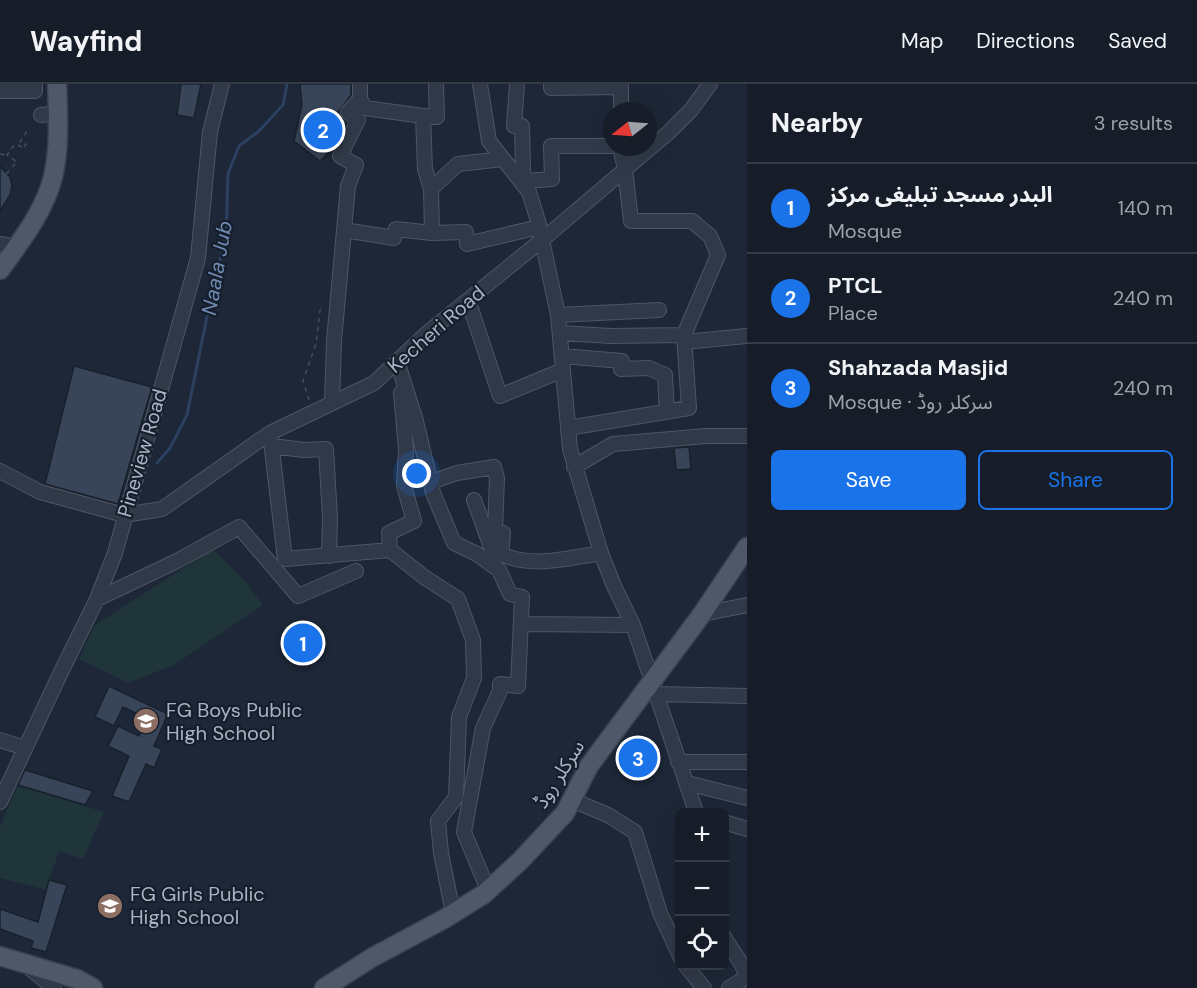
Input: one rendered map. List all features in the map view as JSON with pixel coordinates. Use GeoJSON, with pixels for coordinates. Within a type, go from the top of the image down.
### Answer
{"type":"FeatureCollection","features":[{"type":"Feature","properties":{"kind":"main road"},"geometry":{"type":"LineString","coordinates":[[0,270],[8,245],[32,225],[52,178],[56,161],[50,114],[57,84]]}},
{"type":"Feature","properties":{"kind":"main road","name":"سرکلر روڈ"},"geometry":{"type":"LineString","coordinates":[[324,988],[372,957],[453,913],[488,890],[520,861],[565,813],[589,766],[653,688],[747,547]]}},
{"type":"Feature","properties":{"kind":"main road"},"geometry":{"type":"LineString","coordinates":[[0,956],[76,979],[93,988]]}},
{"type":"Feature","properties":{"kind":"street"},"geometry":{"type":"LineString","coordinates":[[0,91],[35,91],[35,84]]}},
{"type":"Feature","properties":{"kind":"street","name":"Pineview Road"},"geometry":{"type":"LineString","coordinates":[[0,802],[97,599],[115,554],[124,514],[198,258],[210,132],[222,84]]}},
{"type":"Feature","properties":{"kind":"street"},"geometry":{"type":"LineString","coordinates":[[360,84],[360,99],[365,108],[437,117],[436,84]]}},
{"type":"Feature","properties":{"kind":"street"},"geometry":{"type":"LineString","coordinates":[[480,84],[489,141],[527,187]]}},
{"type":"Feature","properties":{"kind":"street"},"geometry":{"type":"LineString","coordinates":[[517,84],[514,126],[522,126],[523,172],[541,233],[558,315],[568,428],[574,466],[601,553],[633,625],[694,808]]}},
{"type":"Feature","properties":{"kind":"street"},"geometry":{"type":"LineString","coordinates":[[551,84],[551,88],[621,86],[621,102]]}},
{"type":"Feature","properties":{"kind":"street","name":"Kecheri Road"},"geometry":{"type":"LineString","coordinates":[[124,514],[162,509],[312,413],[374,383],[541,233],[625,169],[684,118],[710,84]]}},
{"type":"Feature","properties":{"kind":"street"},"geometry":{"type":"LineString","coordinates":[[332,403],[348,186],[356,165],[340,156],[358,120],[348,112],[360,99]]}},
{"type":"Feature","properties":{"kind":"street"},"geometry":{"type":"LineString","coordinates":[[423,116],[425,169],[431,189],[432,233]]}},
{"type":"Feature","properties":{"kind":"street"},"geometry":{"type":"LineString","coordinates":[[527,187],[552,178],[551,146],[603,146]]}},
{"type":"Feature","properties":{"kind":"street"},"geometry":{"type":"LineString","coordinates":[[568,428],[689,408],[684,338],[718,255],[710,236],[692,221],[632,221],[622,156]]}},
{"type":"Feature","properties":{"kind":"street"},"geometry":{"type":"LineString","coordinates":[[431,189],[458,164],[503,159]]}},
{"type":"Feature","properties":{"kind":"street"},"geometry":{"type":"LineString","coordinates":[[344,230],[394,238],[396,229],[432,233],[466,232],[467,244],[541,233]]}},
{"type":"Feature","properties":{"kind":"street"},"geometry":{"type":"LineString","coordinates":[[468,300],[500,396],[562,363],[622,361],[621,369],[649,368],[665,375],[667,412]]}},
{"type":"Feature","properties":{"kind":"street"},"geometry":{"type":"LineString","coordinates":[[558,315],[658,310]]}},
{"type":"Feature","properties":{"kind":"street"},"geometry":{"type":"LineString","coordinates":[[560,333],[684,338],[747,336]]}},
{"type":"Feature","properties":{"kind":"street"},"geometry":{"type":"LineString","coordinates":[[397,361],[416,421],[431,483],[454,543],[477,554],[499,570],[510,594],[522,597],[518,686],[500,684],[500,691],[483,728],[464,832],[488,890]]}},
{"type":"Feature","properties":{"kind":"street"},"geometry":{"type":"LineString","coordinates":[[390,550],[388,533],[414,522],[404,486],[406,449],[397,361]]}},
{"type":"Feature","properties":{"kind":"street"},"geometry":{"type":"LineString","coordinates":[[574,466],[613,444],[747,435]]}},
{"type":"Feature","properties":{"kind":"street"},"geometry":{"type":"LineString","coordinates":[[329,556],[326,450],[304,450],[271,439],[285,559],[329,556],[390,550],[424,577],[458,598],[473,640],[474,678],[459,717],[456,797],[438,821],[441,853],[453,913]]}},
{"type":"Feature","properties":{"kind":"street"},"geometry":{"type":"LineString","coordinates":[[431,483],[457,473],[494,467],[497,478],[495,531],[503,533],[501,555]]}},
{"type":"Feature","properties":{"kind":"street"},"geometry":{"type":"LineString","coordinates":[[0,471],[40,492],[124,514]]}},
{"type":"Feature","properties":{"kind":"street"},"geometry":{"type":"LineString","coordinates":[[474,500],[492,550],[501,555],[535,563],[601,553]]}},
{"type":"Feature","properties":{"kind":"street"},"geometry":{"type":"LineString","coordinates":[[97,599],[177,561],[239,527],[298,596],[356,571]]}},
{"type":"Feature","properties":{"kind":"street"},"geometry":{"type":"LineString","coordinates":[[702,614],[747,605]]}},
{"type":"Feature","properties":{"kind":"street"},"geometry":{"type":"LineString","coordinates":[[522,624],[633,625]]}},
{"type":"Feature","properties":{"kind":"street"},"geometry":{"type":"LineString","coordinates":[[653,688],[747,696]]}},
{"type":"Feature","properties":{"kind":"street"},"geometry":{"type":"LineString","coordinates":[[0,740],[25,748]]}},
{"type":"Feature","properties":{"kind":"street"},"geometry":{"type":"LineString","coordinates":[[678,762],[747,762]]}},
{"type":"Feature","properties":{"kind":"street"},"geometry":{"type":"LineString","coordinates":[[687,783],[747,798]]}},
{"type":"Feature","properties":{"kind":"street"},"geometry":{"type":"LineString","coordinates":[[572,800],[608,815],[635,832],[660,913],[675,945]]}},
{"type":"Feature","properties":{"kind":"street"},"geometry":{"type":"LineString","coordinates":[[729,824],[747,830]]}},
{"type":"Feature","properties":{"kind":"street"},"geometry":{"type":"LineString","coordinates":[[729,944],[746,970],[729,988]]}},
{"type":"Feature","properties":{"kind":"street"},"geometry":{"type":"LineString","coordinates":[[26,965],[54,988]]}},
{"type":"Feature","properties":{"kind":"street"},"geometry":{"type":"LineString","coordinates":[[690,970],[704,988]]}},
{"type":"Feature","properties":{"kind":"path"},"geometry":{"type":"LineString","coordinates":[[7,155],[15,144],[24,148],[26,144],[20,142],[27,130]]}},
{"type":"Feature","properties":{"kind":"path"},"geometry":{"type":"LineString","coordinates":[[0,154],[7,155],[17,162],[6,174]]}},
{"type":"Feature","properties":{"kind":"path"},"geometry":{"type":"LineString","coordinates":[[312,413],[303,381],[316,344],[320,310],[338,303]]}},
{"type":"Feature","properties":{"kind":"green space"},"geometry":{"type":"Polygon","coordinates":[[[213,549],[247,583],[263,605],[174,665],[128,683],[79,659],[95,625],[213,549]]]}},
{"type":"Feature","properties":{"kind":"green space"},"geometry":{"type":"Polygon","coordinates":[[[18,785],[104,812],[83,859],[59,851],[46,890],[0,878],[0,826],[18,785]]]}},
{"type":"Feature","properties":{"kind":"building"},"geometry":{"type":"Polygon","coordinates":[[[181,84],[201,84],[194,118],[177,115],[181,84]]]}},
{"type":"Feature","properties":{"kind":"building"},"geometry":{"type":"Polygon","coordinates":[[[300,84],[351,84],[351,95],[339,111],[340,116],[347,122],[334,147],[320,161],[294,141],[302,105],[300,84]]]}},
{"type":"Feature","properties":{"kind":"building"},"geometry":{"type":"Polygon","coordinates":[[[0,166],[10,177],[12,186],[10,195],[0,211],[0,166]]]}},
{"type":"Feature","properties":{"kind":"building"},"geometry":{"type":"Polygon","coordinates":[[[74,366],[152,387],[118,504],[45,484],[74,366]]]}},
{"type":"Feature","properties":{"kind":"building"},"geometry":{"type":"Polygon","coordinates":[[[689,447],[691,469],[676,470],[674,448],[689,447]]]}},
{"type":"Feature","properties":{"kind":"building"},"geometry":{"type":"Polygon","coordinates":[[[109,686],[168,714],[154,746],[162,749],[154,768],[146,764],[129,802],[112,796],[129,756],[108,746],[118,726],[139,736],[146,718],[123,707],[114,726],[95,717],[109,686]]]}},
{"type":"Feature","properties":{"kind":"building"},"geometry":{"type":"Polygon","coordinates":[[[25,770],[93,791],[85,805],[18,785],[25,770]]]}},
{"type":"Feature","properties":{"kind":"building"},"geometry":{"type":"Polygon","coordinates":[[[49,880],[67,885],[46,952],[31,948],[33,941],[0,929],[0,909],[38,922],[49,880]]]}},
{"type":"Feature","properties":{"kind":"waterway","name":"Naala Jub"},"geometry":{"type":"LineString","coordinates":[[157,463],[170,448],[187,415],[213,287],[226,236],[228,174],[239,146],[259,131],[283,105],[287,84]]}},
{"type":"Feature","properties":{"kind":"place","name":"PTCL"},"geometry":{"type":"Point","coordinates":[323,130]}},
{"type":"Feature","properties":{"kind":"place","name":"البدر مسجد تبلیغی مرکز"},"geometry":{"type":"Point","coordinates":[303,643]}},
{"type":"Feature","properties":{"kind":"place","name":"FG Boys Public High School"},"geometry":{"type":"Point","coordinates":[146,721]}},
{"type":"Feature","properties":{"kind":"place","name":"Shahzada Masjid"},"geometry":{"type":"Point","coordinates":[638,758]}},
{"type":"Feature","properties":{"kind":"place","name":"FG Girls Public High School"},"geometry":{"type":"Point","coordinates":[110,906]}}]}
